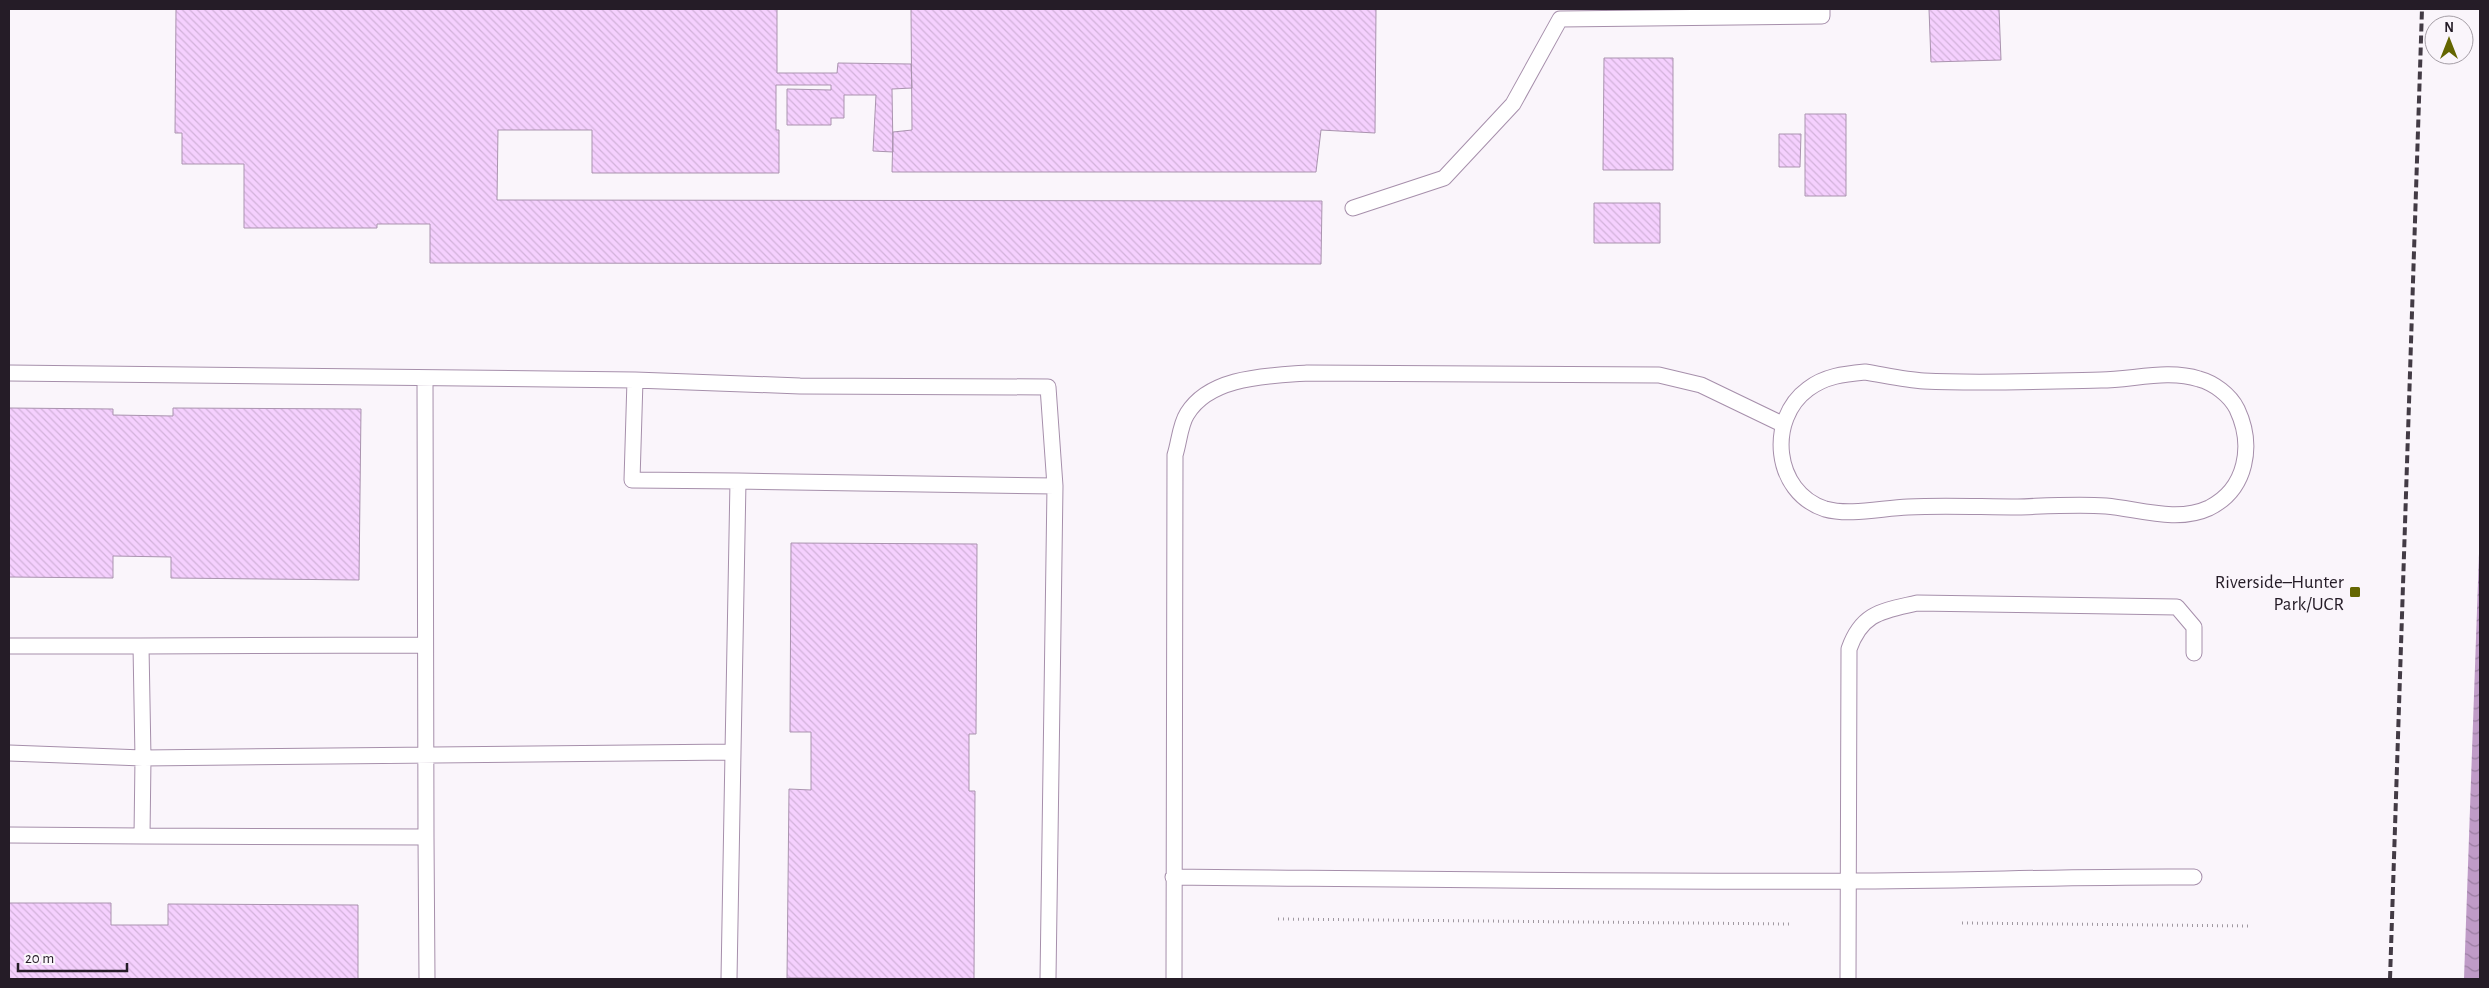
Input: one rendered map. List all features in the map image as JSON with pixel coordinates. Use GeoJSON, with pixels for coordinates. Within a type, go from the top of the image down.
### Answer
{"type":"FeatureCollection","features":[{"type":"Feature","properties":{"kind":"lane"},"geometry":{"type":"LineString","coordinates":[[1353,208],[1444,178],[1513,104],[1560,20],[1822,16],[1822,9]]}},
{"type":"Feature","properties":{"kind":"lane"},"geometry":{"type":"LineString","coordinates":[[1865,372],[1923,381],[2104,380],[2175,375],[2206,382],[2219,389],[2234,404],[2245,426],[2247,446],[2244,466],[2235,487],[2220,501],[2207,509],[2185,514],[2151,513],[2106,506],[1907,507],[1862,512],[1825,509],[1806,497],[1792,484],[1784,464],[1780,445],[1782,424],[1791,405],[1805,390],[1818,382],[1836,375],[1865,372]]}},
{"type":"Feature","properties":{"kind":"lane"},"geometry":{"type":"LineString","coordinates":[[9,373],[635,380],[800,386],[1048,387],[1055,486],[1048,979]]}},
{"type":"Feature","properties":{"kind":"lane"},"geometry":{"type":"LineString","coordinates":[[1174,979],[1175,455],[1187,415],[1203,397],[1228,384],[1266,376],[1307,374],[1659,375],[1701,385],[1782,424]]}},
{"type":"Feature","properties":{"kind":"lane"},"geometry":{"type":"LineString","coordinates":[[425,378],[424,755],[427,979]]}},
{"type":"Feature","properties":{"kind":"lane"},"geometry":{"type":"LineString","coordinates":[[635,380],[632,480],[1055,486]]}},
{"type":"Feature","properties":{"kind":"lane"},"geometry":{"type":"LineString","coordinates":[[729,979],[738,481]]}},
{"type":"Feature","properties":{"kind":"lane"},"geometry":{"type":"LineString","coordinates":[[1848,979],[1849,649],[1854,634],[1878,612],[1917,603],[2177,608],[2194,627],[2194,653]]}},
{"type":"Feature","properties":{"kind":"lane"},"geometry":{"type":"LineString","coordinates":[[9,646],[424,645]]}},
{"type":"Feature","properties":{"kind":"lane"},"geometry":{"type":"LineString","coordinates":[[141,646],[142,836]]}},
{"type":"Feature","properties":{"kind":"lane"},"geometry":{"type":"LineString","coordinates":[[9,753],[143,758],[733,752]]}},
{"type":"Feature","properties":{"kind":"lane"},"geometry":{"type":"LineString","coordinates":[[9,835],[426,837]]}},
{"type":"Feature","properties":{"kind":"lane"},"geometry":{"type":"LineString","coordinates":[[1173,877],[1847,881],[2089,876],[2194,877]]}},
{"type":"Feature","properties":{"kind":"path"},"geometry":{"type":"LineString","coordinates":[[1278,919],[1788,924]]}},
{"type":"Feature","properties":{"kind":"path"},"geometry":{"type":"LineString","coordinates":[[1962,923],[2252,926]]}},
{"type":"Feature","properties":{"kind":"water"},"geometry":{"type":"Polygon","coordinates":[[[2480,525],[2480,979],[2464,979],[2480,525]]]}},
{"type":"Feature","properties":{"kind":"building"},"geometry":{"type":"Polygon","coordinates":[[[176,9],[777,9],[777,73],[837,73],[838,63],[911,64],[912,88],[892,89],[893,152],[873,151],[876,95],[844,95],[844,118],[831,118],[831,125],[787,125],[787,89],[831,90],[831,85],[776,85],[776,130],[779,130],[779,173],[592,173],[592,130],[498,130],[497,200],[1322,201],[1321,264],[430,263],[430,224],[377,224],[377,228],[244,228],[244,164],[182,164],[182,133],[175,133],[176,9]]]}},
{"type":"Feature","properties":{"kind":"building"},"geometry":{"type":"Polygon","coordinates":[[[911,9],[1376,9],[1375,133],[1321,130],[1316,172],[892,172],[893,132],[912,130],[911,9]]]}},
{"type":"Feature","properties":{"kind":"building"},"geometry":{"type":"Polygon","coordinates":[[[1929,9],[1999,9],[2001,60],[1931,62],[1929,9]]]}},
{"type":"Feature","properties":{"kind":"building"},"geometry":{"type":"Polygon","coordinates":[[[1604,58],[1673,58],[1673,170],[1603,170],[1604,58]]]}},
{"type":"Feature","properties":{"kind":"building"},"geometry":{"type":"Polygon","coordinates":[[[1805,114],[1846,114],[1846,196],[1805,196],[1805,114]]]}},
{"type":"Feature","properties":{"kind":"building"},"geometry":{"type":"Polygon","coordinates":[[[1779,134],[1801,134],[1800,167],[1779,167],[1779,134]]]}},
{"type":"Feature","properties":{"kind":"building"},"geometry":{"type":"Polygon","coordinates":[[[1594,203],[1660,203],[1660,243],[1594,243],[1594,203]]]}},
{"type":"Feature","properties":{"kind":"building"},"geometry":{"type":"Polygon","coordinates":[[[9,408],[113,409],[113,415],[173,416],[173,408],[361,409],[359,580],[171,578],[171,557],[113,556],[113,578],[9,577],[9,408]]]}},
{"type":"Feature","properties":{"kind":"building"},"geometry":{"type":"Polygon","coordinates":[[[791,543],[977,544],[976,734],[969,734],[969,791],[975,791],[974,979],[787,978],[789,789],[811,790],[811,732],[790,732],[791,543]]]}},
{"type":"Feature","properties":{"kind":"building"},"geometry":{"type":"Polygon","coordinates":[[[9,903],[111,903],[111,925],[168,925],[168,904],[358,905],[358,979],[9,979],[9,903]]]}},
{"type":"Feature","properties":{"kind":"railway"},"geometry":{"type":"LineString","coordinates":[[2390,979],[2422,9]]}},
{"type":"Feature","properties":{"kind":"place","name":"Riverside–Hunter Park/UCR"},"geometry":{"type":"Point","coordinates":[2355,592]}}]}
